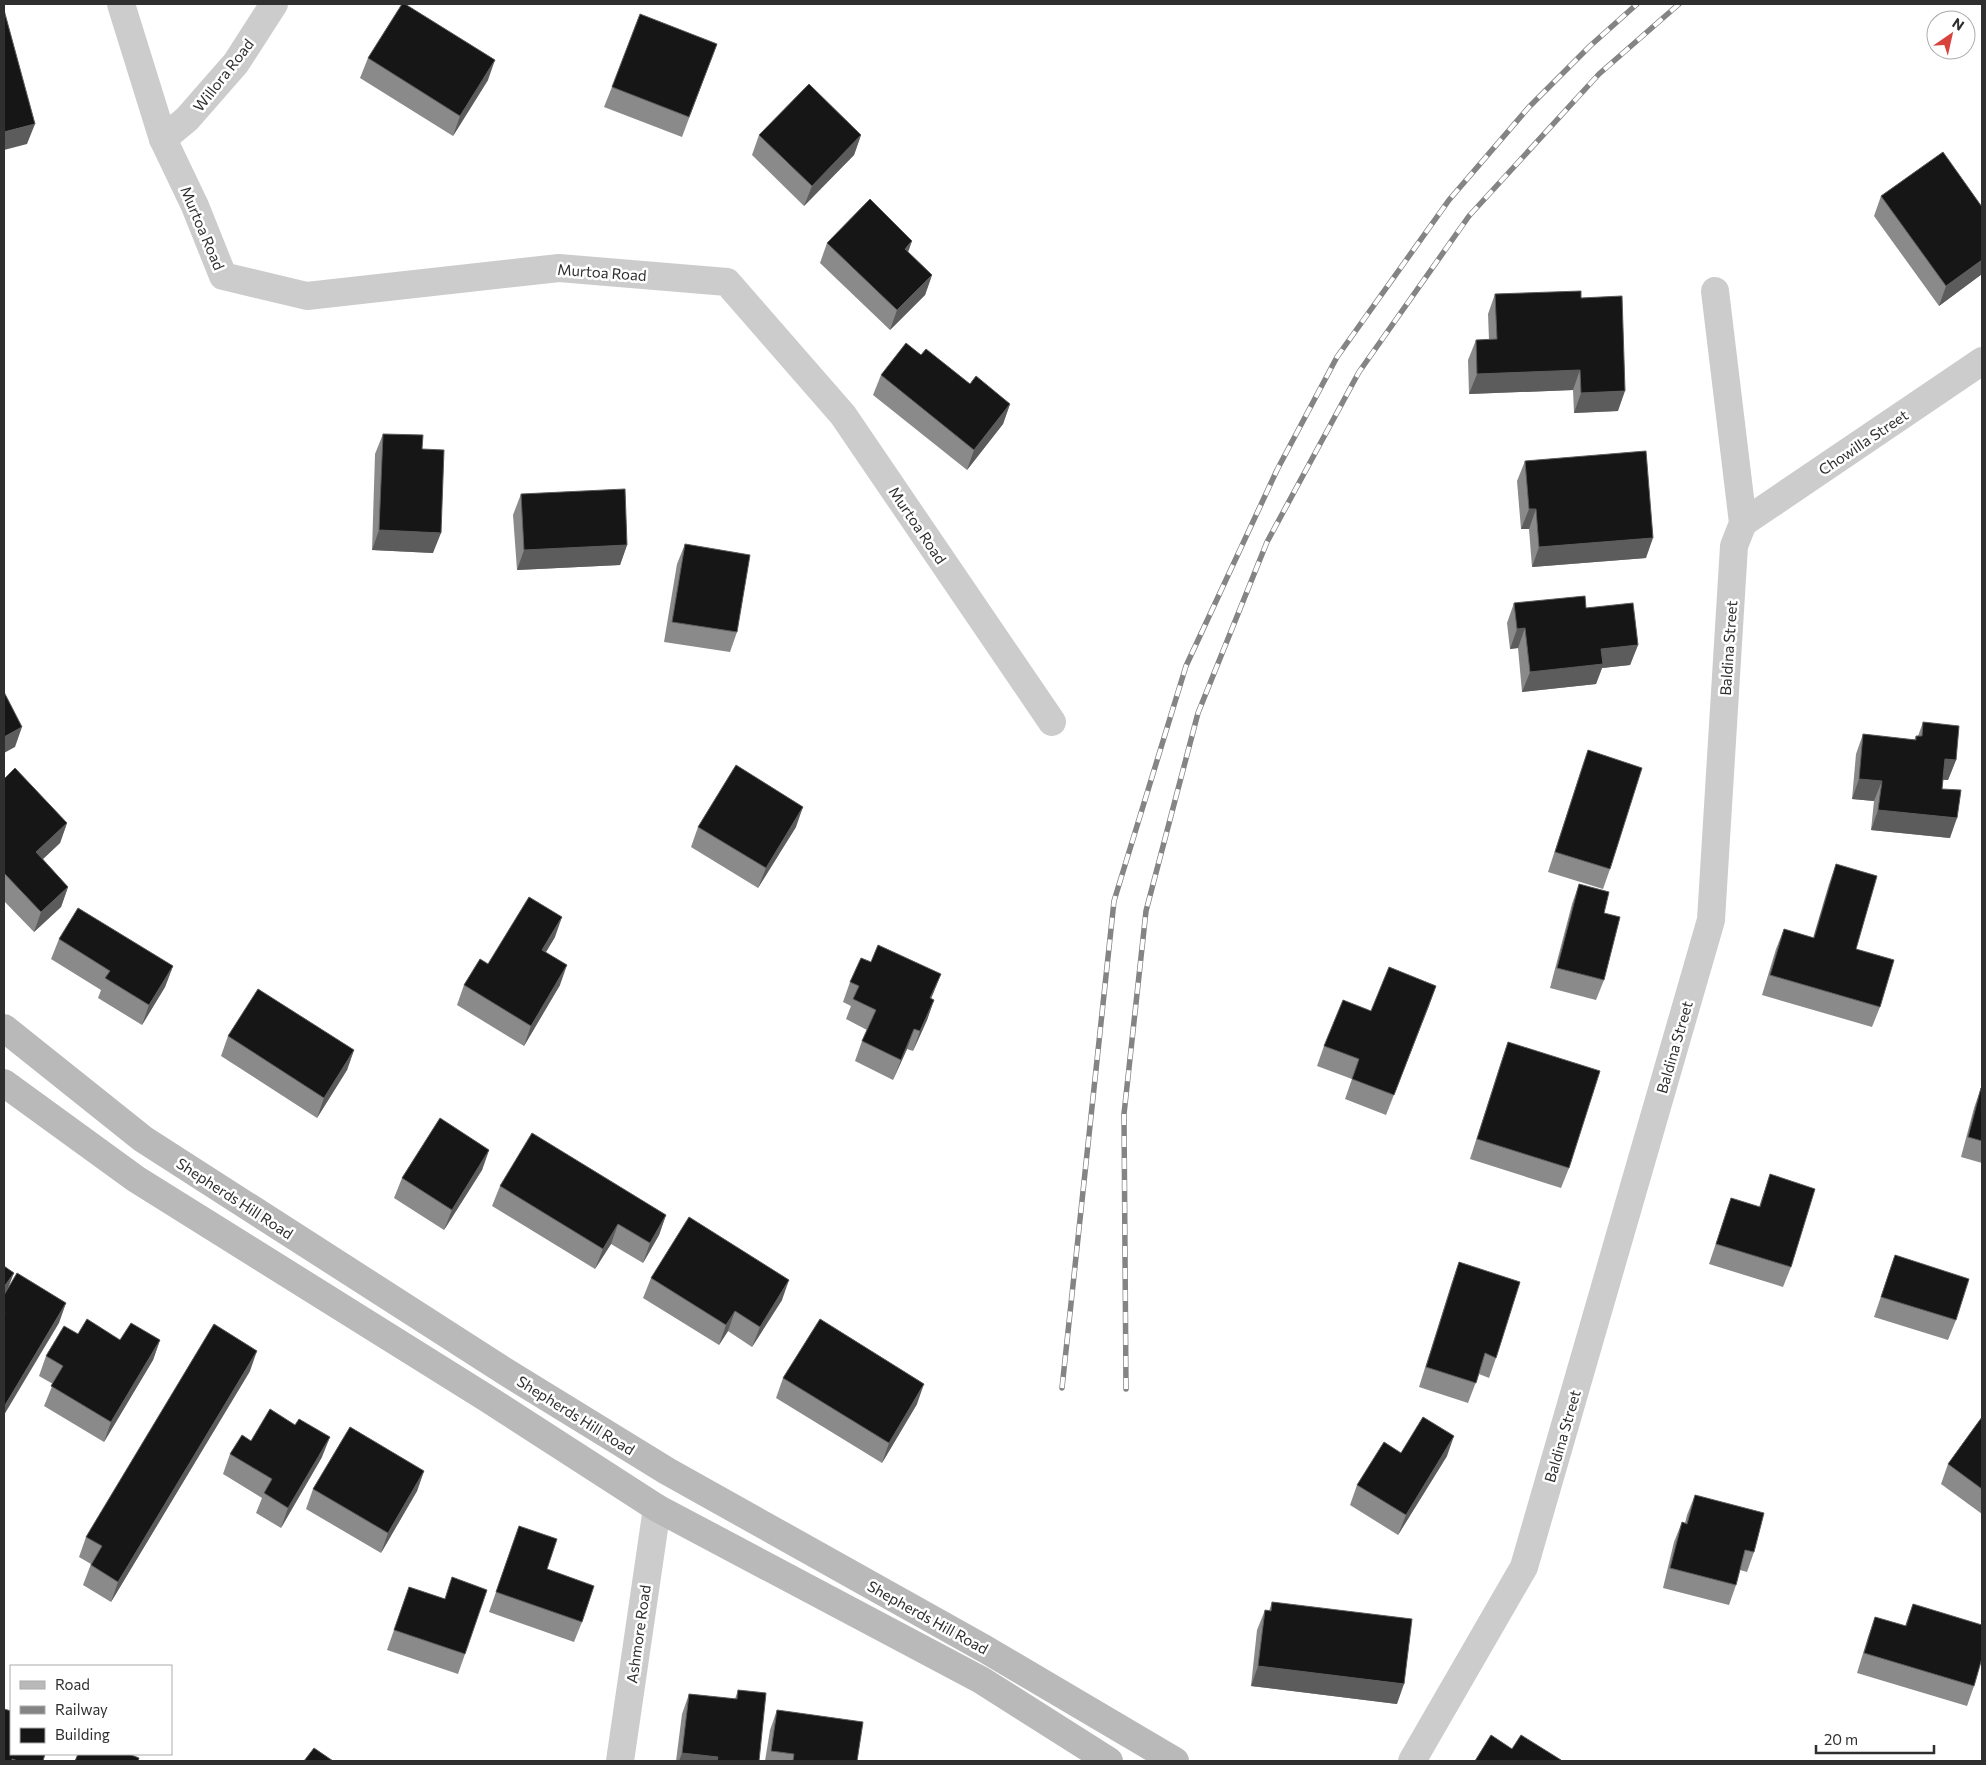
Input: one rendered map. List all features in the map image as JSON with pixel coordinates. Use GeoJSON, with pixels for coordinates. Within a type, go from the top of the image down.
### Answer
{"type":"FeatureCollection","features":[{"type":"Feature","properties":{"kind":"main road","name":"Shepherds Hill Road"},"geometry":{"type":"LineString","coordinates":[[4,1028],[143,1139],[506,1372],[667,1471],[977,1644],[1176,1761]]}},
{"type":"Feature","properties":{"kind":"main road","name":"Shepherds Hill Road"},"geometry":{"type":"LineString","coordinates":[[4,1083],[136,1179],[488,1398],[657,1508],[980,1680],[1109,1761]]}},
{"type":"Feature","properties":{"kind":"street","name":"Murtoa Road"},"geometry":{"type":"LineString","coordinates":[[121,4],[163,139],[195,206],[223,276],[307,296],[559,268],[727,282],[843,415],[1052,722]]}},
{"type":"Feature","properties":{"kind":"street","name":"Willora Road"},"geometry":{"type":"LineString","coordinates":[[163,139],[188,118],[236,63],[274,4]]}},
{"type":"Feature","properties":{"kind":"street","name":"Baldina Street"},"geometry":{"type":"LineString","coordinates":[[1412,1761],[1524,1566],[1711,920],[1734,546],[1743,523],[1715,291]]}},
{"type":"Feature","properties":{"kind":"street","name":"Chowilla Street"},"geometry":{"type":"LineString","coordinates":[[1743,523],[1982,361]]}},
{"type":"Feature","properties":{"kind":"street","name":"Ashmore Road"},"geometry":{"type":"LineString","coordinates":[[620,1761],[657,1508]]}},
{"type":"Feature","properties":{"kind":"building"},"geometry":{"type":"Polygon","coordinates":[[[402,4],[405,4],[495,60],[460,116],[368,58],[402,4]]]}},
{"type":"Feature","properties":{"kind":"building"},"geometry":{"type":"Polygon","coordinates":[[[4,10],[35,124],[4,132],[4,10]]]}},
{"type":"Feature","properties":{"kind":"building"},"geometry":{"type":"Polygon","coordinates":[[[640,14],[717,44],[689,117],[612,87],[640,14]]]}},
{"type":"Feature","properties":{"kind":"building"},"geometry":{"type":"Polygon","coordinates":[[[809,84],[861,135],[812,186],[759,135],[809,84]]]}},
{"type":"Feature","properties":{"kind":"building"},"geometry":{"type":"Polygon","coordinates":[[[1943,152],[1982,207],[1982,260],[1946,286],[1881,196],[1943,152]]]}},
{"type":"Feature","properties":{"kind":"building"},"geometry":{"type":"Polygon","coordinates":[[[870,199],[912,241],[905,249],[932,275],[897,310],[827,243],[870,199]]]}},
{"type":"Feature","properties":{"kind":"building"},"geometry":{"type":"Polygon","coordinates":[[[1581,291],[1581,298],[1622,296],[1625,391],[1581,393],[1580,370],[1477,374],[1476,340],[1497,339],[1495,294],[1581,291]]]}},
{"type":"Feature","properties":{"kind":"building"},"geometry":{"type":"Polygon","coordinates":[[[906,343],[921,355],[926,349],[970,384],[976,376],[1010,404],[974,450],[881,375],[906,343]]]}},
{"type":"Feature","properties":{"kind":"building"},"geometry":{"type":"Polygon","coordinates":[[[383,434],[423,435],[422,449],[444,450],[441,533],[379,530],[383,434]]]}},
{"type":"Feature","properties":{"kind":"building"},"geometry":{"type":"Polygon","coordinates":[[[1646,451],[1653,538],[1539,547],[1536,509],[1529,509],[1525,461],[1646,451]]]}},
{"type":"Feature","properties":{"kind":"building"},"geometry":{"type":"Polygon","coordinates":[[[625,489],[627,545],[524,550],[521,494],[625,489]]]}},
{"type":"Feature","properties":{"kind":"building"},"geometry":{"type":"Polygon","coordinates":[[[685,544],[750,555],[737,632],[672,622],[685,544]]]}},
{"type":"Feature","properties":{"kind":"building"},"geometry":{"type":"Polygon","coordinates":[[[1585,596],[1586,608],[1633,603],[1638,645],[1601,649],[1603,664],[1530,672],[1525,628],[1517,629],[1514,603],[1585,596]]]}},
{"type":"Feature","properties":{"kind":"building"},"geometry":{"type":"Polygon","coordinates":[[[4,692],[22,727],[4,737],[4,692]]]}},
{"type":"Feature","properties":{"kind":"building"},"geometry":{"type":"Polygon","coordinates":[[[1923,722],[1959,726],[1956,760],[1945,759],[1942,789],[1961,790],[1957,818],[1878,810],[1882,781],[1859,779],[1863,734],[1916,740],[1916,736],[1922,736],[1923,722]]]}},
{"type":"Feature","properties":{"kind":"building"},"geometry":{"type":"Polygon","coordinates":[[[1588,750],[1642,768],[1610,869],[1555,852],[1588,750]]]}},
{"type":"Feature","properties":{"kind":"building"},"geometry":{"type":"Polygon","coordinates":[[[736,765],[803,807],[766,868],[698,827],[736,765]]]}},
{"type":"Feature","properties":{"kind":"building"},"geometry":{"type":"Polygon","coordinates":[[[15,768],[67,823],[36,852],[68,887],[41,912],[4,873],[4,779],[15,768]]]}},
{"type":"Feature","properties":{"kind":"building"},"geometry":{"type":"Polygon","coordinates":[[[1836,864],[1877,876],[1856,949],[1894,960],[1880,1007],[1770,975],[1784,929],[1814,938],[1836,864]]]}},
{"type":"Feature","properties":{"kind":"building"},"geometry":{"type":"Polygon","coordinates":[[[1579,884],[1609,892],[1604,913],[1620,917],[1604,980],[1557,968],[1579,884]]]}},
{"type":"Feature","properties":{"kind":"building"},"geometry":{"type":"Polygon","coordinates":[[[529,897],[562,917],[542,950],[567,965],[531,1026],[464,985],[480,959],[488,964],[529,897]]]}},
{"type":"Feature","properties":{"kind":"building"},"geometry":{"type":"Polygon","coordinates":[[[78,908],[173,966],[149,1005],[105,978],[110,971],[59,939],[78,908]]]}},
{"type":"Feature","properties":{"kind":"building"},"geometry":{"type":"Polygon","coordinates":[[[878,945],[941,974],[930,998],[934,1000],[920,1031],[914,1029],[901,1060],[862,1041],[876,1010],[853,999],[859,986],[850,982],[861,958],[871,962],[878,945]]]}},
{"type":"Feature","properties":{"kind":"building"},"geometry":{"type":"Polygon","coordinates":[[[1389,967],[1436,986],[1394,1095],[1352,1079],[1359,1059],[1324,1046],[1343,1000],[1371,1011],[1389,967]]]}},
{"type":"Feature","properties":{"kind":"building"},"geometry":{"type":"Polygon","coordinates":[[[258,989],[354,1050],[324,1098],[228,1036],[258,989]]]}},
{"type":"Feature","properties":{"kind":"building"},"geometry":{"type":"Polygon","coordinates":[[[1508,1042],[1600,1071],[1569,1168],[1477,1139],[1508,1042]]]}},
{"type":"Feature","properties":{"kind":"building"},"geometry":{"type":"Polygon","coordinates":[[[1982,1088],[1982,1141],[1968,1137],[1982,1088]]]}},
{"type":"Feature","properties":{"kind":"building"},"geometry":{"type":"Polygon","coordinates":[[[440,1118],[489,1150],[452,1210],[402,1178],[440,1118]]]}},
{"type":"Feature","properties":{"kind":"building"},"geometry":{"type":"Polygon","coordinates":[[[532,1133],[666,1215],[650,1243],[618,1224],[603,1249],[500,1186],[532,1133]]]}},
{"type":"Feature","properties":{"kind":"building"},"geometry":{"type":"Polygon","coordinates":[[[1770,1174],[1815,1189],[1791,1267],[1716,1244],[1731,1198],[1760,1207],[1770,1174]]]}},
{"type":"Feature","properties":{"kind":"building"},"geometry":{"type":"Polygon","coordinates":[[[689,1217],[789,1280],[760,1327],[735,1311],[726,1325],[651,1278],[689,1217]]]}},
{"type":"Feature","properties":{"kind":"building"},"geometry":{"type":"Polygon","coordinates":[[[1895,1255],[1969,1279],[1956,1320],[1881,1297],[1895,1255]]]}},
{"type":"Feature","properties":{"kind":"building"},"geometry":{"type":"Polygon","coordinates":[[[1459,1262],[1520,1282],[1496,1358],[1485,1353],[1476,1383],[1426,1367],[1459,1262]]]}},
{"type":"Feature","properties":{"kind":"building"},"geometry":{"type":"Polygon","coordinates":[[[4,1266],[14,1273],[4,1287],[4,1266]]]}},
{"type":"Feature","properties":{"kind":"building"},"geometry":{"type":"Polygon","coordinates":[[[17,1273],[66,1303],[4,1407],[4,1295],[17,1273]]]}},
{"type":"Feature","properties":{"kind":"building"},"geometry":{"type":"Polygon","coordinates":[[[87,1319],[120,1340],[131,1323],[160,1340],[111,1422],[51,1386],[63,1366],[46,1356],[64,1326],[78,1334],[87,1319]]]}},
{"type":"Feature","properties":{"kind":"building"},"geometry":{"type":"Polygon","coordinates":[[[820,1319],[924,1384],[889,1443],[783,1378],[820,1319]]]}},
{"type":"Feature","properties":{"kind":"building"},"geometry":{"type":"Polygon","coordinates":[[[214,1324],[257,1351],[118,1582],[91,1565],[102,1546],[86,1537],[214,1324]]]}},
{"type":"Feature","properties":{"kind":"building"},"geometry":{"type":"Polygon","coordinates":[[[270,1409],[295,1425],[299,1419],[330,1437],[288,1508],[264,1493],[272,1479],[230,1454],[242,1435],[251,1441],[270,1409]]]}},
{"type":"Feature","properties":{"kind":"building"},"geometry":{"type":"Polygon","coordinates":[[[1423,1417],[1454,1436],[1406,1515],[1357,1485],[1384,1442],[1401,1453],[1423,1417]]]}},
{"type":"Feature","properties":{"kind":"building"},"geometry":{"type":"Polygon","coordinates":[[[1982,1417],[1982,1489],[1948,1464],[1982,1417]]]}},
{"type":"Feature","properties":{"kind":"building"},"geometry":{"type":"Polygon","coordinates":[[[350,1427],[424,1471],[388,1533],[313,1489],[350,1427]]]}},
{"type":"Feature","properties":{"kind":"building"},"geometry":{"type":"Polygon","coordinates":[[[1695,1495],[1764,1513],[1754,1552],[1745,1550],[1736,1585],[1670,1568],[1682,1522],[1687,1524],[1695,1495]]]}},
{"type":"Feature","properties":{"kind":"building"},"geometry":{"type":"Polygon","coordinates":[[[519,1526],[557,1539],[547,1569],[594,1586],[582,1622],[496,1592],[519,1526]]]}},
{"type":"Feature","properties":{"kind":"building"},"geometry":{"type":"Polygon","coordinates":[[[452,1577],[487,1590],[465,1654],[394,1630],[409,1587],[445,1599],[452,1577]]]}},
{"type":"Feature","properties":{"kind":"building"},"geometry":{"type":"Polygon","coordinates":[[[1272,1602],[1412,1619],[1404,1684],[1258,1666],[1265,1610],[1271,1611],[1272,1602]]]}},
{"type":"Feature","properties":{"kind":"building"},"geometry":{"type":"Polygon","coordinates":[[[1913,1604],[1982,1625],[1982,1658],[1974,1686],[1864,1653],[1875,1617],[1906,1626],[1913,1604]]]}},
{"type":"Feature","properties":{"kind":"building"},"geometry":{"type":"Polygon","coordinates":[[[738,1690],[766,1693],[759,1761],[717,1761],[718,1757],[682,1753],[689,1694],[737,1699],[738,1690]]]}},
{"type":"Feature","properties":{"kind":"building"},"geometry":{"type":"Polygon","coordinates":[[[4,1709],[10,1711],[10,1755],[45,1755],[43,1761],[18,1761],[12,1759],[12,1761],[4,1761],[4,1709]]]}},
{"type":"Feature","properties":{"kind":"building"},"geometry":{"type":"Polygon","coordinates":[[[777,1710],[863,1722],[857,1761],[793,1761],[794,1754],[771,1751],[777,1710]]]}},
{"type":"Feature","properties":{"kind":"building"},"geometry":{"type":"Polygon","coordinates":[[[1491,1735],[1512,1749],[1521,1735],[1561,1760],[1475,1761],[1491,1735]]]}},
{"type":"Feature","properties":{"kind":"building"},"geometry":{"type":"Polygon","coordinates":[[[314,1748],[333,1761],[304,1761],[314,1748]]]}},
{"type":"Feature","properties":{"kind":"building"},"geometry":{"type":"Polygon","coordinates":[[[78,1755],[132,1755],[139,1758],[138,1761],[75,1761],[78,1755]]]}},
{"type":"Feature","properties":{"kind":"railway"},"geometry":{"type":"LineString","coordinates":[[1062,1388],[1114,901],[1186,666],[1277,470],[1337,357],[1449,200],[1529,107],[1590,46],[1637,4]]}},
{"type":"Feature","properties":{"kind":"railway"},"geometry":{"type":"LineString","coordinates":[[1126,1389],[1124,1114],[1146,911],[1198,713],[1267,542],[1359,372],[1469,216],[1599,74],[1679,4]]}}]}
